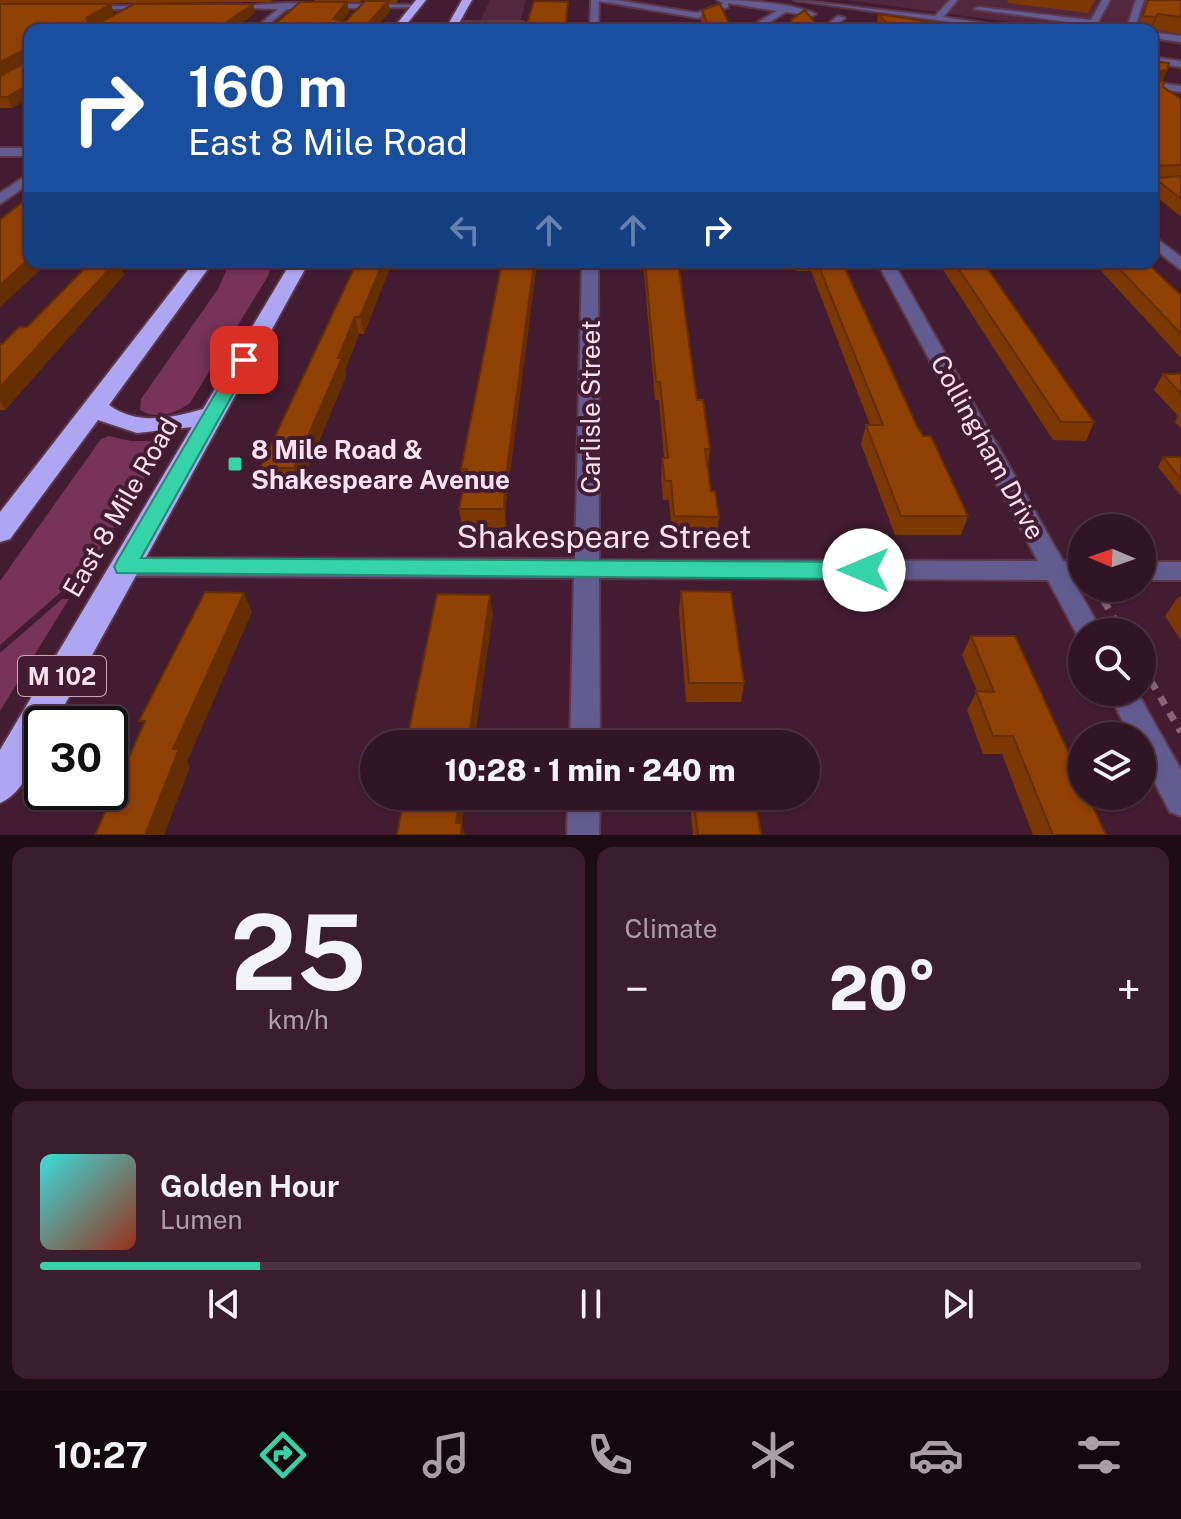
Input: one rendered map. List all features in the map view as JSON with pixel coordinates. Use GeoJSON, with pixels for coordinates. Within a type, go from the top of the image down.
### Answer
{"type":"FeatureCollection","features":[{"type":"Feature","properties":{"kind":"highway"},"geometry":{"type":"LineString","coordinates":[[454,24],[467,0]]}},
{"type":"Feature","properties":{"kind":"highway"},"geometry":{"type":"LineString","coordinates":[[402,24],[418,4]]}},
{"type":"Feature","properties":{"kind":"highway"},"geometry":{"type":"LineString","coordinates":[[0,532],[199,268]]}},
{"type":"Feature","properties":{"kind":"highway","name":"East 8 Mile Road"},"geometry":{"type":"LineString","coordinates":[[0,785],[297,268]]}},
{"type":"Feature","properties":{"kind":"highway"},"geometry":{"type":"LineString","coordinates":[[95,406],[116,422],[143,427],[172,425],[213,414]]}},
{"type":"Feature","properties":{"kind":"street"},"geometry":{"type":"LineString","coordinates":[[108,23],[147,0]]}},
{"type":"Feature","properties":{"kind":"street"},"geometry":{"type":"LineString","coordinates":[[264,24],[293,0]]}},
{"type":"Feature","properties":{"kind":"street"},"geometry":{"type":"LineString","coordinates":[[594,24],[595,0]]}},
{"type":"Feature","properties":{"kind":"street"},"geometry":{"type":"LineString","coordinates":[[602,0],[704,16],[732,2]]}},
{"type":"Feature","properties":{"kind":"street"},"geometry":{"type":"LineString","coordinates":[[721,0],[856,20]]}},
{"type":"Feature","properties":{"kind":"street"},"geometry":{"type":"LineString","coordinates":[[768,24],[800,0],[979,24]]}},
{"type":"Feature","properties":{"kind":"street"},"geometry":{"type":"LineString","coordinates":[[937,18],[954,0]]}},
{"type":"Feature","properties":{"kind":"street"},"geometry":{"type":"LineString","coordinates":[[963,22],[987,0]]}},
{"type":"Feature","properties":{"kind":"street"},"geometry":{"type":"LineString","coordinates":[[1093,24],[1106,0]]}},
{"type":"Feature","properties":{"kind":"street"},"geometry":{"type":"LineString","coordinates":[[1132,24],[1140,0]]}},
{"type":"Feature","properties":{"kind":"street"},"geometry":{"type":"LineString","coordinates":[[351,20],[366,4]]}},
{"type":"Feature","properties":{"kind":"street"},"geometry":{"type":"LineString","coordinates":[[210,7],[418,4]]}},
{"type":"Feature","properties":{"kind":"street"},"geometry":{"type":"LineString","coordinates":[[76,8],[163,8]]}},
{"type":"Feature","properties":{"kind":"street"},"geometry":{"type":"LineString","coordinates":[[978,9],[1079,24]]}},
{"type":"Feature","properties":{"kind":"street"},"geometry":{"type":"LineString","coordinates":[[523,24],[528,10]]}},
{"type":"Feature","properties":{"kind":"street"},"geometry":{"type":"LineString","coordinates":[[832,24],[841,18]]}},
{"type":"Feature","properties":{"kind":"street"},"geometry":{"type":"LineString","coordinates":[[937,18],[939,24]]}},
{"type":"Feature","properties":{"kind":"street"},"geometry":{"type":"LineString","coordinates":[[1158,36],[1181,39]]}},
{"type":"Feature","properties":{"kind":"street"},"geometry":{"type":"LineString","coordinates":[[1158,47],[1181,50]]}},
{"type":"Feature","properties":{"kind":"street"},"geometry":{"type":"LineString","coordinates":[[1158,61],[1181,64]]}},
{"type":"Feature","properties":{"kind":"street"},"geometry":{"type":"LineString","coordinates":[[1158,86],[1181,89]]}},
{"type":"Feature","properties":{"kind":"street"},"geometry":{"type":"LineString","coordinates":[[0,152],[24,152]]}},
{"type":"Feature","properties":{"kind":"street"},"geometry":{"type":"LineString","coordinates":[[0,200],[24,182]]}},
{"type":"Feature","properties":{"kind":"street"},"geometry":{"type":"LineString","coordinates":[[1158,244],[1181,265]]}},
{"type":"Feature","properties":{"kind":"street","name":"Carlisle Street"},"geometry":{"type":"LineString","coordinates":[[585,730],[590,268]]}},
{"type":"Feature","properties":{"kind":"street","name":"Collingham Drive"},"geometry":{"type":"LineString","coordinates":[[888,268],[1081,618]]}},
{"type":"Feature","properties":{"kind":"street","name":"Shakespeare Street"},"geometry":{"type":"LineString","coordinates":[[125,567],[1068,571]]}},
{"type":"Feature","properties":{"kind":"street"},"geometry":{"type":"LineString","coordinates":[[1156,571],[1181,571]]}},
{"type":"Feature","properties":{"kind":"street"},"geometry":{"type":"LineString","coordinates":[[1130,706],[1181,801]]}},
{"type":"Feature","properties":{"kind":"street"},"geometry":{"type":"LineString","coordinates":[[583,835],[584,810]]}},
{"type":"Feature","properties":{"kind":"path"},"geometry":{"type":"LineString","coordinates":[[1156,690],[1181,732]]}},
{"type":"Feature","properties":{"kind":"shaded area"},"geometry":{"type":"Polygon","coordinates":[[[490,0],[526,0],[520,24],[479,24],[490,0]]]}},
{"type":"Feature","properties":{"kind":"shaded area"},"geometry":{"type":"Polygon","coordinates":[[[848,0],[1181,0],[1181,45],[1158,42],[1158,24],[1023,24],[848,0]]]}},
{"type":"Feature","properties":{"kind":"shaded area"},"geometry":{"type":"Polygon","coordinates":[[[227,268],[271,268],[190,403],[166,414],[153,415],[140,410],[141,399],[218,289],[227,268]]]}},
{"type":"Feature","properties":{"kind":"shaded area"},"geometry":{"type":"Polygon","coordinates":[[[109,436],[131,441],[167,441],[74,592],[61,592],[0,645],[0,581],[101,439],[109,436]]]}},
{"type":"Feature","properties":{"kind":"shaded area"},"geometry":{"type":"Polygon","coordinates":[[[62,599],[69,599],[0,711],[0,653],[62,599]]]}},
{"type":"Feature","properties":{"kind":"building"},"geometry":{"type":"Polygon","coordinates":[[[1148,0],[1181,0],[1181,17],[1143,16],[1148,0]]]}},
{"type":"Feature","properties":{"kind":"building"},"geometry":{"type":"Polygon","coordinates":[[[365,1],[388,1],[368,24],[275,24],[300,2],[347,2],[333,19],[345,22],[365,1]]]}},
{"type":"Feature","properties":{"kind":"building"},"geometry":{"type":"Polygon","coordinates":[[[534,1],[568,2],[566,24],[527,24],[534,1]]]}},
{"type":"Feature","properties":{"kind":"building"},"geometry":{"type":"Polygon","coordinates":[[[0,4],[111,4],[86,18],[88,23],[99,23],[134,4],[253,4],[224,24],[24,24],[24,50],[0,62],[0,4]]]}},
{"type":"Feature","properties":{"kind":"building"},"geometry":{"type":"Polygon","coordinates":[[[720,4],[729,24],[708,24],[702,10],[720,4]]]}},
{"type":"Feature","properties":{"kind":"building"},"geometry":{"type":"Polygon","coordinates":[[[805,10],[816,24],[794,24],[791,20],[805,10]]]}},
{"type":"Feature","properties":{"kind":"building"},"geometry":{"type":"Polygon","coordinates":[[[878,14],[943,24],[888,24],[878,14]]]}},
{"type":"Feature","properties":{"kind":"building"},"geometry":{"type":"Polygon","coordinates":[[[1158,62],[1169,63],[1167,70],[1158,71],[1158,62]]]}},
{"type":"Feature","properties":{"kind":"building"},"geometry":{"type":"Polygon","coordinates":[[[24,64],[24,87],[7,97],[0,97],[0,76],[24,64]]]}},
{"type":"Feature","properties":{"kind":"building"},"geometry":{"type":"Polygon","coordinates":[[[1158,80],[1164,82],[1163,87],[1181,99],[1181,165],[1158,166],[1158,80]]]}},
{"type":"Feature","properties":{"kind":"building"},"geometry":{"type":"Polygon","coordinates":[[[1181,176],[1181,199],[1158,181],[1158,178],[1181,176]]]}},
{"type":"Feature","properties":{"kind":"building"},"geometry":{"type":"Polygon","coordinates":[[[24,201],[24,263],[0,285],[0,220],[24,201]]]}},
{"type":"Feature","properties":{"kind":"building"},"geometry":{"type":"Polygon","coordinates":[[[85,268],[110,268],[0,387],[0,344],[19,327],[27,327],[85,268]]]}},
{"type":"Feature","properties":{"kind":"building"},"geometry":{"type":"Polygon","coordinates":[[[354,268],[380,268],[360,317],[355,317],[338,358],[342,358],[294,468],[260,468],[354,268]]]}},
{"type":"Feature","properties":{"kind":"building"},"geometry":{"type":"Polygon","coordinates":[[[501,268],[533,268],[504,509],[459,509],[467,469],[461,469],[501,268]]]}},
{"type":"Feature","properties":{"kind":"building"},"geometry":{"type":"Polygon","coordinates":[[[646,268],[679,268],[697,400],[703,400],[710,449],[705,449],[711,491],[715,491],[719,517],[674,516],[671,481],[665,481],[662,458],[668,458],[660,382],[656,382],[646,268]]]}},
{"type":"Feature","properties":{"kind":"building"},"geometry":{"type":"Polygon","coordinates":[[[819,268],[845,268],[917,426],[923,436],[931,436],[968,516],[901,516],[866,425],[883,425],[819,268]]]}},
{"type":"Feature","properties":{"kind":"building"},"geometry":{"type":"Polygon","coordinates":[[[958,268],[987,268],[1094,422],[1061,422],[958,268]]]}},
{"type":"Feature","properties":{"kind":"building"},"geometry":{"type":"Polygon","coordinates":[[[1119,268],[1152,268],[1181,295],[1181,334],[1119,268]]]}},
{"type":"Feature","properties":{"kind":"building"},"geometry":{"type":"Polygon","coordinates":[[[1163,374],[1181,374],[1181,394],[1163,374]]]}},
{"type":"Feature","properties":{"kind":"building"},"geometry":{"type":"Polygon","coordinates":[[[1163,457],[1181,457],[1181,479],[1163,457]]]}},
{"type":"Feature","properties":{"kind":"building"},"geometry":{"type":"Polygon","coordinates":[[[681,591],[731,592],[744,683],[689,683],[681,591]]]}},
{"type":"Feature","properties":{"kind":"building"},"geometry":{"type":"Polygon","coordinates":[[[205,592],[244,593],[173,749],[179,749],[145,835],[95,835],[106,810],[128,810],[128,760],[145,721],[139,721],[205,592]]]}},
{"type":"Feature","properties":{"kind":"building"},"geometry":{"type":"Polygon","coordinates":[[[437,594],[490,595],[470,730],[409,730],[437,594]]]}},
{"type":"Feature","properties":{"kind":"building"},"geometry":{"type":"Polygon","coordinates":[[[971,636],[1015,636],[1068,751],[1068,810],[1094,810],[1106,835],[1053,835],[1013,736],[993,736],[976,691],[994,692],[971,636]]]}},
{"type":"Feature","properties":{"kind":"building"},"geometry":{"type":"Polygon","coordinates":[[[401,810],[458,810],[456,823],[462,823],[461,835],[397,835],[401,810]]]}},
{"type":"Feature","properties":{"kind":"building"},"geometry":{"type":"Polygon","coordinates":[[[695,810],[757,810],[761,835],[698,835],[695,810]]]}},
{"type":"Feature","properties":{"kind":"place","name":"8 Mile Road & Shakespeare Avenue"},"geometry":{"type":"Point","coordinates":[235,464]}},
{"type":"Feature","properties":{"kind":"route"},"geometry":{"type":"LineString","coordinates":[[244,360],[125,567],[864,570]]}}]}
